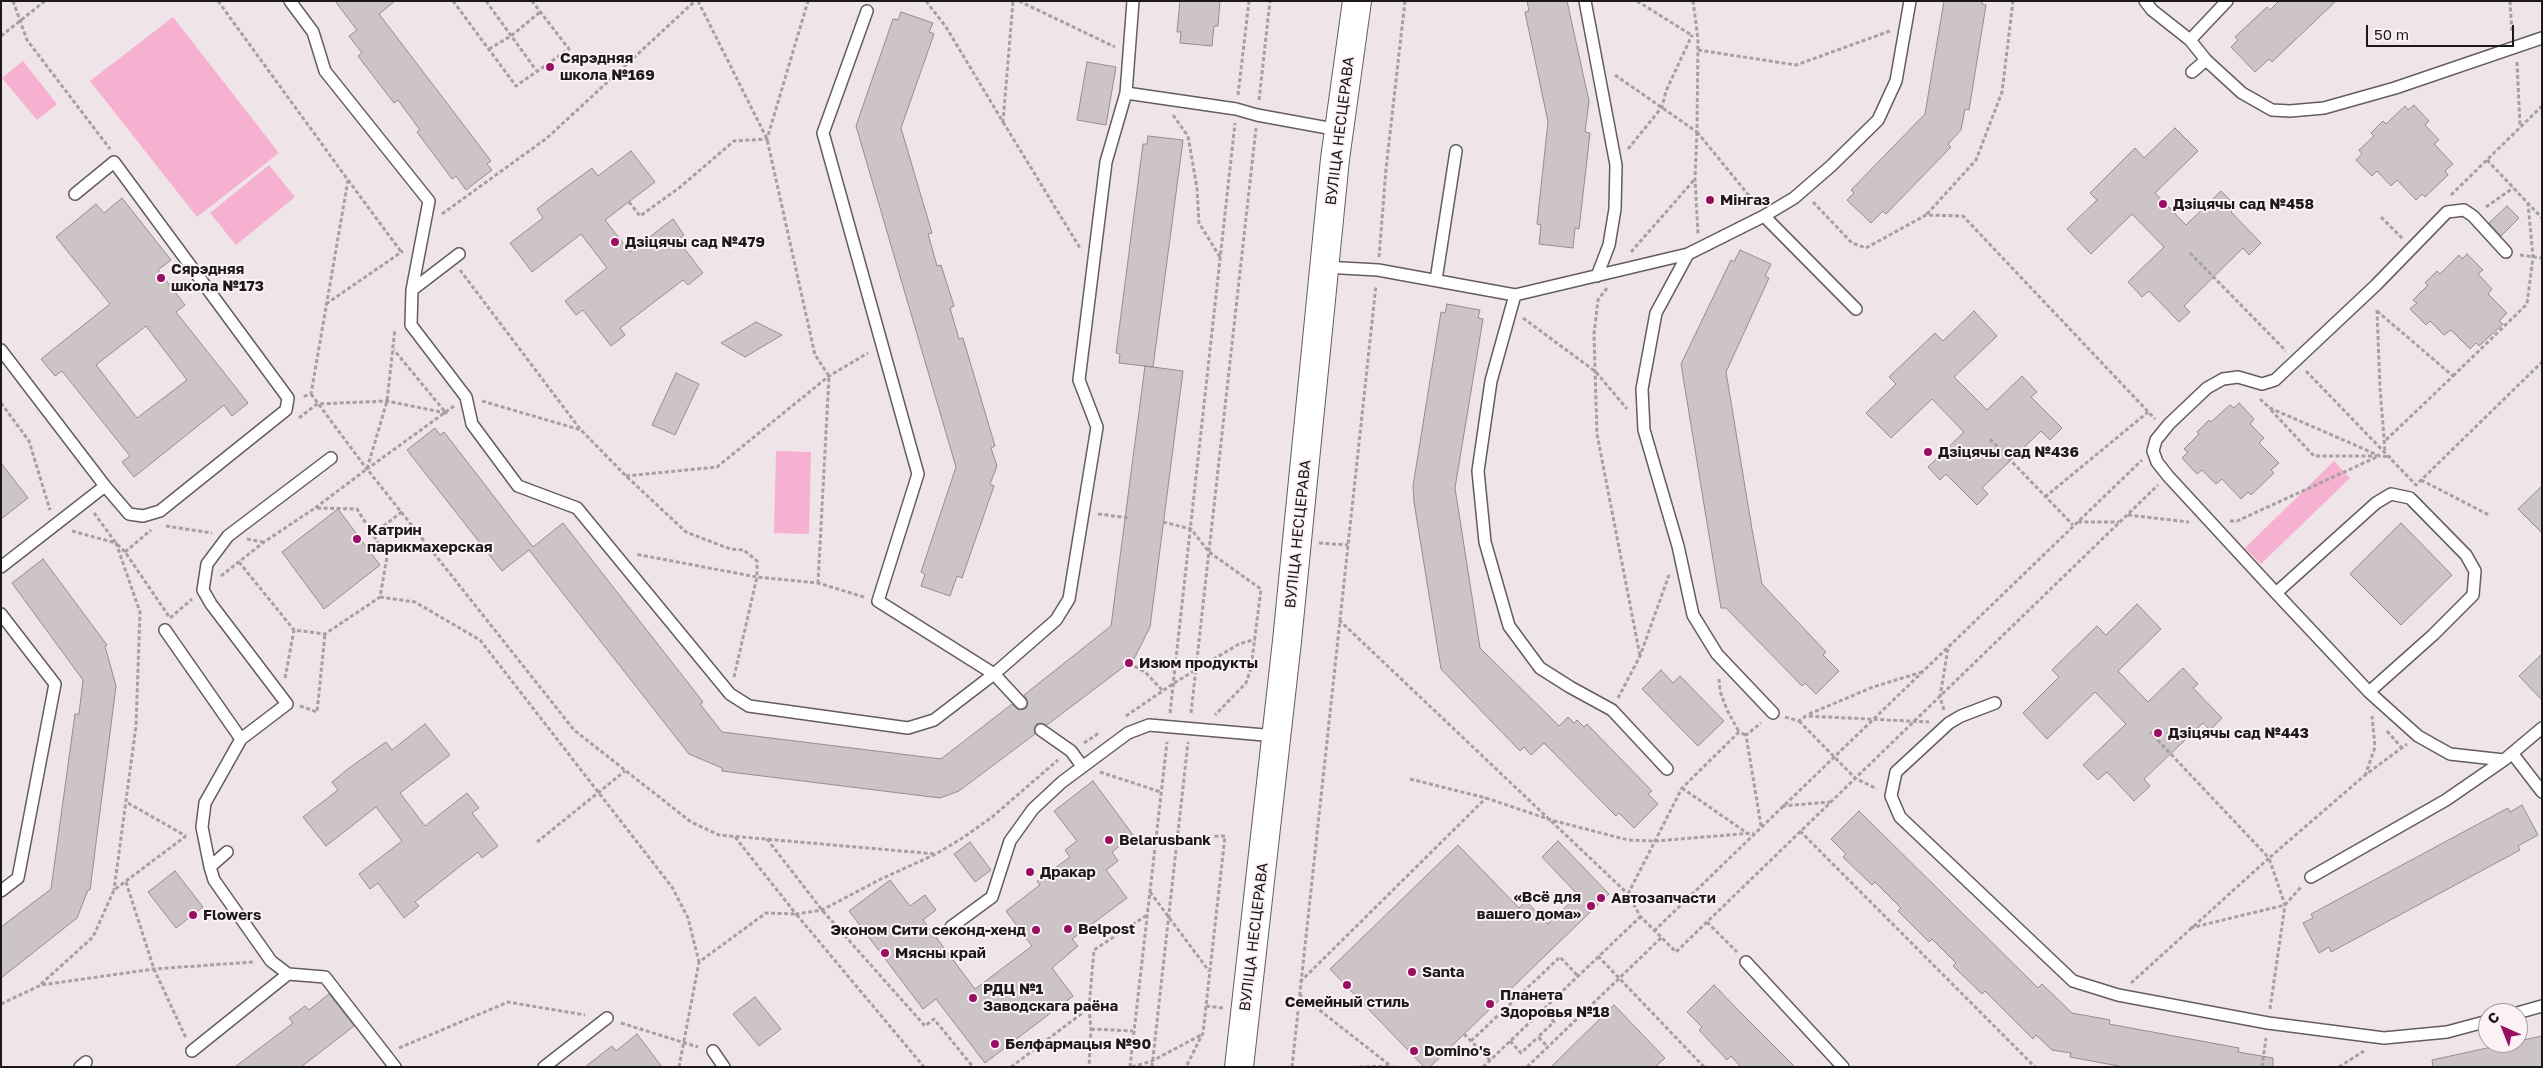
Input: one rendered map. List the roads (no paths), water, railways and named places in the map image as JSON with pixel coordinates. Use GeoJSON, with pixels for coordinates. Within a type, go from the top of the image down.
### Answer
{"type":"FeatureCollection","features":[{"type":"Feature","properties":{"kind":"main road","name":"ВУЛІЦА НЕСЦЕРАВА"},"geometry":{"type":"LineString","coordinates":[[1239,1067],[1297,542],[1339,130],[1357,1]]}},
{"type":"Feature","properties":{"kind":"lane"},"geometry":{"type":"LineString","coordinates":[[290,1],[313,32],[325,70],[429,202],[422,228],[412,290],[411,325],[466,397],[472,424],[518,486],[576,508],[612,549],[730,694],[749,706],[908,728],[934,720],[994,674],[1056,620],[1069,599],[1085,512],[1097,428],[1079,380],[1106,162],[1126,93],[1133,1]]}},
{"type":"Feature","properties":{"kind":"lane"},"geometry":{"type":"LineString","coordinates":[[1585,1],[1616,166],[1615,208],[1609,245],[1597,276]]}},
{"type":"Feature","properties":{"kind":"lane"},"geometry":{"type":"LineString","coordinates":[[1324,267],[1378,270],[1515,295],[1688,254],[1764,216],[1802,191],[1831,166],[1878,120],[1896,81],[1910,1]]}},
{"type":"Feature","properties":{"kind":"lane"},"geometry":{"type":"LineString","coordinates":[[2145,1],[2152,10],[2190,40],[2206,60],[2242,93],[2272,110],[2290,112],[2324,108],[2395,88],[2542,38]]}},
{"type":"Feature","properties":{"kind":"lane"},"geometry":{"type":"LineString","coordinates":[[2190,40],[2227,1]]}},
{"type":"Feature","properties":{"kind":"lane"},"geometry":{"type":"LineString","coordinates":[[867,11],[823,133],[918,474],[878,601],[994,674],[1021,703]]}},
{"type":"Feature","properties":{"kind":"lane"},"geometry":{"type":"LineString","coordinates":[[2192,72],[2206,60]]}},
{"type":"Feature","properties":{"kind":"lane"},"geometry":{"type":"LineString","coordinates":[[1126,93],[1236,109],[1257,115],[1339,130]]}},
{"type":"Feature","properties":{"kind":"lane"},"geometry":{"type":"LineString","coordinates":[[1436,280],[1456,151]]}},
{"type":"Feature","properties":{"kind":"lane"},"geometry":{"type":"LineString","coordinates":[[1,350],[105,486],[129,514],[143,516],[160,511],[286,410],[288,398],[114,162],[75,194]]}},
{"type":"Feature","properties":{"kind":"lane"},"geometry":{"type":"LineString","coordinates":[[2506,252],[2473,216],[2464,210],[2447,212],[2376,285],[2275,380],[2262,384],[2238,377],[2223,379],[2207,388],[2169,424],[2156,440],[2153,451],[2157,462],[2168,476],[2209,521],[2369,692],[2418,736],[2450,754],[2508,757],[2542,792]]}},
{"type":"Feature","properties":{"kind":"lane"},"geometry":{"type":"LineString","coordinates":[[1764,216],[1856,309]]}},
{"type":"Feature","properties":{"kind":"lane"},"geometry":{"type":"LineString","coordinates":[[1688,254],[1656,313],[1642,389],[1644,430],[1678,546],[1693,615],[1716,654],[1773,713]]}},
{"type":"Feature","properties":{"kind":"lane"},"geometry":{"type":"LineString","coordinates":[[412,290],[456,257]]}},
{"type":"Feature","properties":{"kind":"lane"},"geometry":{"type":"LineString","coordinates":[[1515,295],[1491,381],[1478,471],[1485,542],[1509,626],[1540,668],[1612,710],[1666,769]]}},
{"type":"Feature","properties":{"kind":"lane"},"geometry":{"type":"LineString","coordinates":[[331,458],[228,536],[207,564],[203,590],[211,604],[287,704],[241,739],[206,803],[202,827],[214,880],[271,961],[288,974],[324,977],[395,1067]]}},
{"type":"Feature","properties":{"kind":"lane"},"geometry":{"type":"LineString","coordinates":[[1,567],[105,486]]}},
{"type":"Feature","properties":{"kind":"lane"},"geometry":{"type":"LineString","coordinates":[[2276,593],[2376,502],[2391,494],[2410,498],[2466,555],[2476,579],[2473,595],[2433,635],[2369,692]]}},
{"type":"Feature","properties":{"kind":"lane"},"geometry":{"type":"LineString","coordinates":[[1,614],[55,684],[18,878],[1,891]]}},
{"type":"Feature","properties":{"kind":"lane"},"geometry":{"type":"LineString","coordinates":[[165,630],[241,739]]}},
{"type":"Feature","properties":{"kind":"lane"},"geometry":{"type":"LineString","coordinates":[[1995,703],[1961,716],[1949,723],[1896,772],[1891,796],[1900,817],[2073,981],[2118,995],[2268,1023],[2384,1038],[2447,1032],[2478,1024]]}},
{"type":"Feature","properties":{"kind":"lane"},"geometry":{"type":"LineString","coordinates":[[951,927],[992,896],[1010,841],[1033,809],[1082,766],[1128,733],[1149,725],[1189,730],[1276,736]]}},
{"type":"Feature","properties":{"kind":"lane"},"geometry":{"type":"LineString","coordinates":[[2311,877],[2446,800],[2508,757],[2542,728]]}},
{"type":"Feature","properties":{"kind":"lane"},"geometry":{"type":"LineString","coordinates":[[1041,730],[1070,751],[1082,766]]}},
{"type":"Feature","properties":{"kind":"lane"},"geometry":{"type":"LineString","coordinates":[[210,867],[227,852]]}},
{"type":"Feature","properties":{"kind":"lane"},"geometry":{"type":"LineString","coordinates":[[1746,962],[1843,1067]]}},
{"type":"Feature","properties":{"kind":"lane"},"geometry":{"type":"LineString","coordinates":[[192,1051],[288,974]]}},
{"type":"Feature","properties":{"kind":"lane"},"geometry":{"type":"LineString","coordinates":[[2528,1010],[2542,1006]]}},
{"type":"Feature","properties":{"kind":"lane"},"geometry":{"type":"LineString","coordinates":[[544,1067],[607,1018]]}},
{"type":"Feature","properties":{"kind":"lane"},"geometry":{"type":"LineString","coordinates":[[713,1051],[724,1067]]}},
{"type":"Feature","properties":{"kind":"place","name":"Сярэдняя школа №169"},"geometry":{"type":"Point","coordinates":[550,67]}},
{"type":"Feature","properties":{"kind":"place","name":"Мінгаз"},"geometry":{"type":"Point","coordinates":[1710,200]}},
{"type":"Feature","properties":{"kind":"place","name":"Дзіцячы сад №458"},"geometry":{"type":"Point","coordinates":[2163,204]}},
{"type":"Feature","properties":{"kind":"place","name":"Дзіцячы сад №479"},"geometry":{"type":"Point","coordinates":[615,242]}},
{"type":"Feature","properties":{"kind":"place","name":"Сярэдняя школа №173"},"geometry":{"type":"Point","coordinates":[161,278]}},
{"type":"Feature","properties":{"kind":"place","name":"Дзіцячы сад №436"},"geometry":{"type":"Point","coordinates":[1928,452]}},
{"type":"Feature","properties":{"kind":"place","name":"Катрин парикмахерская"},"geometry":{"type":"Point","coordinates":[357,539]}},
{"type":"Feature","properties":{"kind":"place","name":"Изюм продукты"},"geometry":{"type":"Point","coordinates":[1129,663]}},
{"type":"Feature","properties":{"kind":"place","name":"Дзіцячы сад №443"},"geometry":{"type":"Point","coordinates":[2158,733]}},
{"type":"Feature","properties":{"kind":"place","name":"Belarusbank"},"geometry":{"type":"Point","coordinates":[1109,840]}},
{"type":"Feature","properties":{"kind":"place","name":"Дракар"},"geometry":{"type":"Point","coordinates":[1030,872]}},
{"type":"Feature","properties":{"kind":"place","name":"Автозапчасти"},"geometry":{"type":"Point","coordinates":[1601,898]}},
{"type":"Feature","properties":{"kind":"place","name":"«Всё для вашего дома»"},"geometry":{"type":"Point","coordinates":[1591,906]}},
{"type":"Feature","properties":{"kind":"place","name":"Flowers"},"geometry":{"type":"Point","coordinates":[193,915]}},
{"type":"Feature","properties":{"kind":"place","name":"Belpost"},"geometry":{"type":"Point","coordinates":[1068,929]}},
{"type":"Feature","properties":{"kind":"place","name":"Эконом Сити секонд-хенд"},"geometry":{"type":"Point","coordinates":[1036,930]}},
{"type":"Feature","properties":{"kind":"place","name":"Мясны край"},"geometry":{"type":"Point","coordinates":[885,953]}},
{"type":"Feature","properties":{"kind":"place","name":"Santa"},"geometry":{"type":"Point","coordinates":[1412,972]}},
{"type":"Feature","properties":{"kind":"place","name":"Семейный стиль"},"geometry":{"type":"Point","coordinates":[1347,985]}},
{"type":"Feature","properties":{"kind":"place","name":"РДЦ №1 Заводскага раёна"},"geometry":{"type":"Point","coordinates":[973,998]}},
{"type":"Feature","properties":{"kind":"place","name":"Планета Здоровья №18"},"geometry":{"type":"Point","coordinates":[1490,1004]}},
{"type":"Feature","properties":{"kind":"place","name":"Белфармацыя №90"},"geometry":{"type":"Point","coordinates":[995,1044]}},
{"type":"Feature","properties":{"kind":"place","name":"Domino's"},"geometry":{"type":"Point","coordinates":[1414,1051]}}]}
